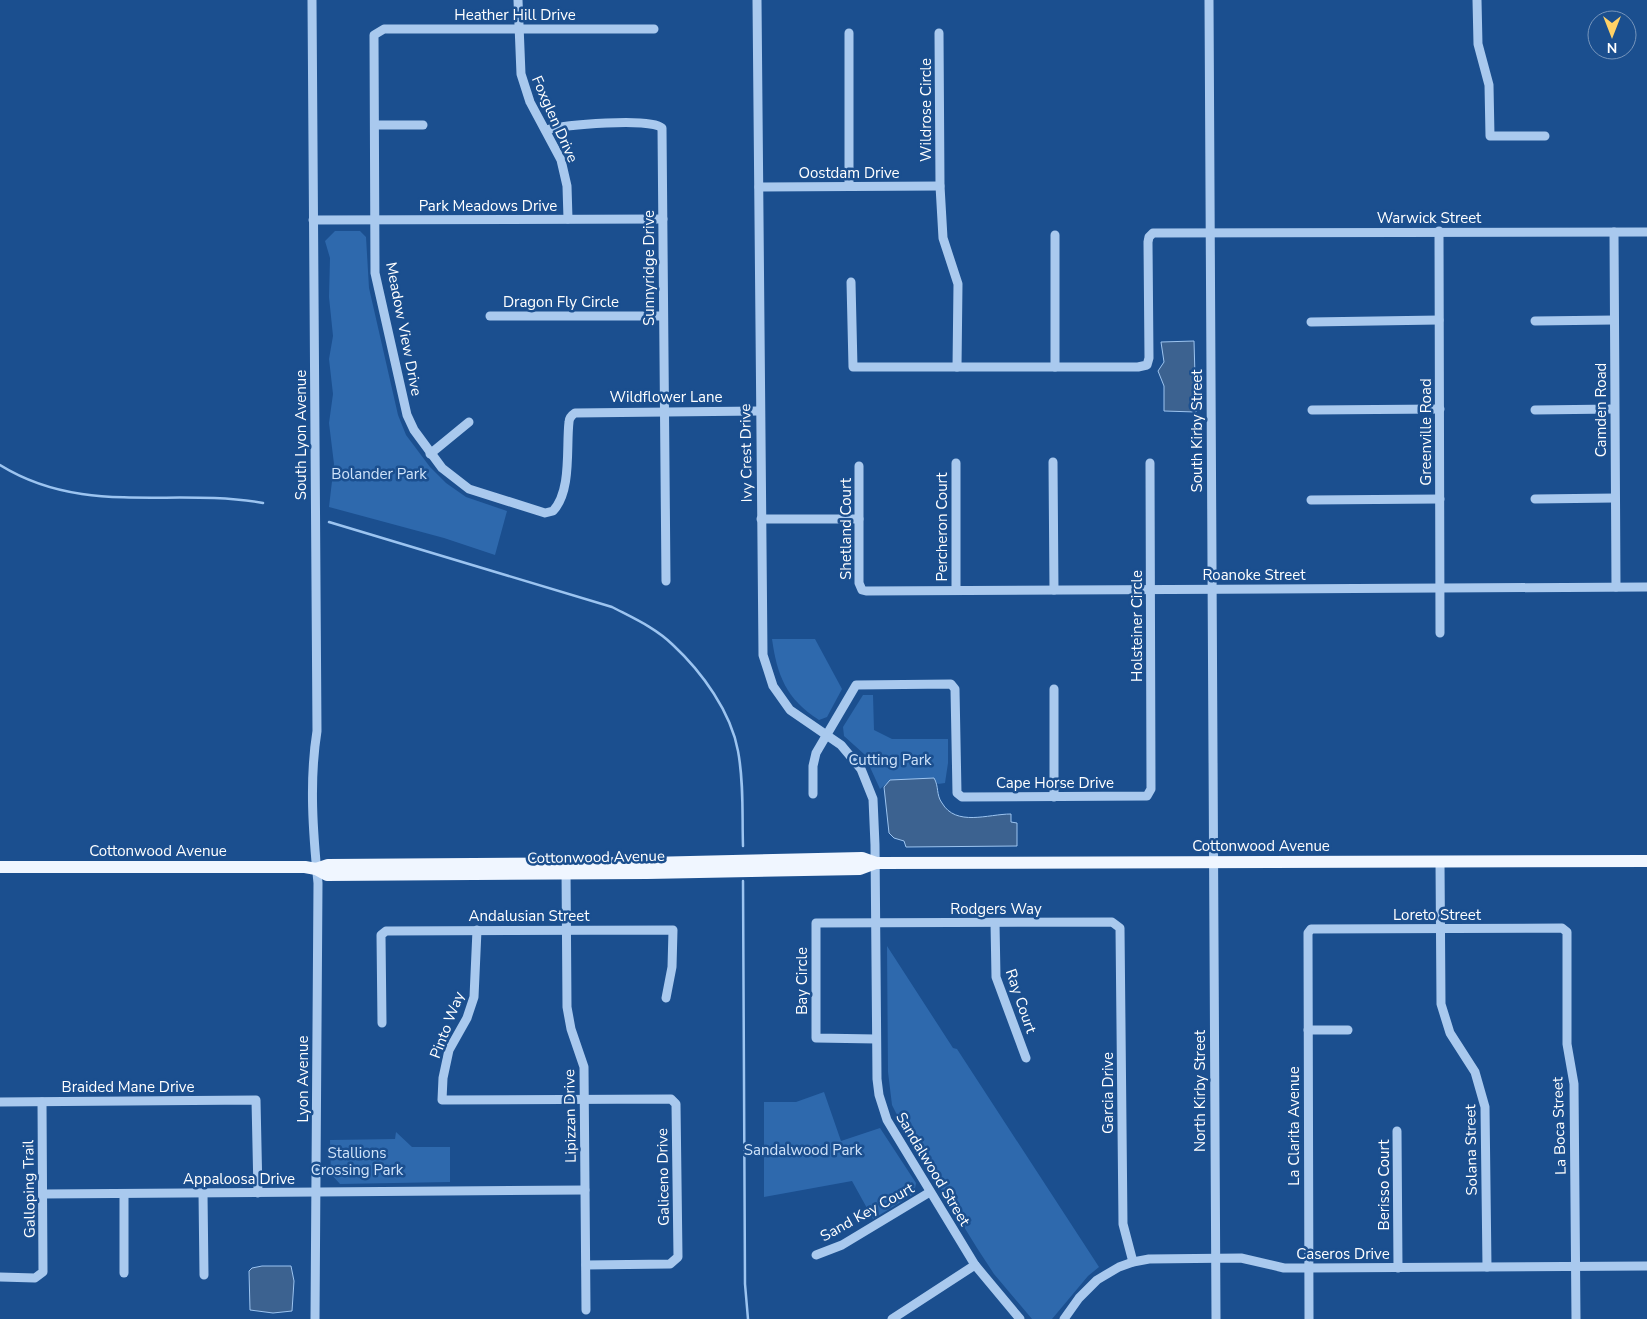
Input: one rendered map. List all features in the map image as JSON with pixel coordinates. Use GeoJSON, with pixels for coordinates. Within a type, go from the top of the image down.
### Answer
{"type":"FeatureCollection","features":[{"type":"Feature","properties":{"kind":"main road","name":"Cottonwood Avenue"},"geometry":{"type":"LineString","coordinates":[[0,867],[305,867],[316,869],[328,865],[860,869],[876,862],[1647,861]]}},
{"type":"Feature","properties":{"kind":"street","name":"South Lyon Avenue"},"geometry":{"type":"LineString","coordinates":[[312,0],[317,731],[313,754],[313,782],[314,858],[316,869]]}},
{"type":"Feature","properties":{"kind":"street","name":"Foxglen Drive"},"geometry":{"type":"LineString","coordinates":[[518,0],[519,59],[524,87],[561,160],[565,174],[568,219]]}},
{"type":"Feature","properties":{"kind":"street","name":"Ivy Crest Drive"},"geometry":{"type":"LineString","coordinates":[[757,0],[762,638],[767,670],[773,686],[790,710],[841,745],[853,757],[868,784],[875,814],[876,862]]}},
{"type":"Feature","properties":{"kind":"street","name":"South Kirby Street"},"geometry":{"type":"LineString","coordinates":[[1209,0],[1212,862]]}},
{"type":"Feature","properties":{"kind":"street"},"geometry":{"type":"LineString","coordinates":[[1477,0],[1478,44],[1489,85],[1490,136],[1545,136]]}},
{"type":"Feature","properties":{"kind":"street","name":"Heather Hill Drive"},"geometry":{"type":"LineString","coordinates":[[377,32],[384,28],[654,29]]}},
{"type":"Feature","properties":{"kind":"street","name":"Meadow View Drive"},"geometry":{"type":"LineString","coordinates":[[377,32],[374,39],[375,273],[407,415],[414,430],[430,454],[442,468],[469,489],[545,513],[553,511]]}},
{"type":"Feature","properties":{"kind":"street"},"geometry":{"type":"LineString","coordinates":[[849,33],[849,186]]}},
{"type":"Feature","properties":{"kind":"street","name":"Wildrose Circle"},"geometry":{"type":"LineString","coordinates":[[939,33],[940,186],[943,238],[958,284],[957,367]]}},
{"type":"Feature","properties":{"kind":"street","name":"Sunnyridge Drive"},"geometry":{"type":"LineString","coordinates":[[546,130],[572,125],[625,124],[660,126],[663,132],[662,219],[666,581]]}},
{"type":"Feature","properties":{"kind":"street"},"geometry":{"type":"LineString","coordinates":[[375,125],[423,126]]}},
{"type":"Feature","properties":{"kind":"street","name":"Oostdam Drive"},"geometry":{"type":"LineString","coordinates":[[759,187],[940,186]]}},
{"type":"Feature","properties":{"kind":"street","name":"Park Meadows Drive"},"geometry":{"type":"LineString","coordinates":[[313,220],[662,219]]}},
{"type":"Feature","properties":{"kind":"street","name":"Greenville Road"},"geometry":{"type":"LineString","coordinates":[[1439,232],[1440,633]]}},
{"type":"Feature","properties":{"kind":"street","name":"Camden Road"},"geometry":{"type":"LineString","coordinates":[[1614,232],[1616,587]]}},
{"type":"Feature","properties":{"kind":"street","name":"Warwick Street"},"geometry":{"type":"LineString","coordinates":[[1055,367],[1147,365],[1149,358],[1149,237],[1153,233],[1647,232]]}},
{"type":"Feature","properties":{"kind":"street"},"geometry":{"type":"LineString","coordinates":[[851,282],[853,367],[1055,367],[1055,235]]}},
{"type":"Feature","properties":{"kind":"street","name":"Dragon Fly Circle"},"geometry":{"type":"LineString","coordinates":[[490,316],[663,316]]}},
{"type":"Feature","properties":{"kind":"street"},"geometry":{"type":"LineString","coordinates":[[1311,322],[1439,320]]}},
{"type":"Feature","properties":{"kind":"street"},"geometry":{"type":"LineString","coordinates":[[1534,321],[1614,320]]}},
{"type":"Feature","properties":{"kind":"street"},"geometry":{"type":"LineString","coordinates":[[1312,410],[1440,409]]}},
{"type":"Feature","properties":{"kind":"street"},"geometry":{"type":"LineString","coordinates":[[1535,410],[1614,409]]}},
{"type":"Feature","properties":{"kind":"street","name":"Wildflower Lane"},"geometry":{"type":"LineString","coordinates":[[553,511],[558,505],[568,468],[569,421],[573,414],[579,412],[760,411]]}},
{"type":"Feature","properties":{"kind":"street"},"geometry":{"type":"LineString","coordinates":[[430,454],[469,422]]}},
{"type":"Feature","properties":{"kind":"street"},"geometry":{"type":"LineString","coordinates":[[1053,462],[1054,590]]}},
{"type":"Feature","properties":{"kind":"street","name":"Holsteiner Circle"},"geometry":{"type":"LineString","coordinates":[[1150,462],[1151,789]]}},
{"type":"Feature","properties":{"kind":"street","name":"Percheron Court"},"geometry":{"type":"LineString","coordinates":[[956,463],[956,590]]}},
{"type":"Feature","properties":{"kind":"street","name":"Shetland Court"},"geometry":{"type":"LineString","coordinates":[[859,466],[859,583],[862,590]]}},
{"type":"Feature","properties":{"kind":"street"},"geometry":{"type":"LineString","coordinates":[[1535,499],[1615,498]]}},
{"type":"Feature","properties":{"kind":"street"},"geometry":{"type":"LineString","coordinates":[[1311,500],[1440,499]]}},
{"type":"Feature","properties":{"kind":"street"},"geometry":{"type":"LineString","coordinates":[[761,520],[859,519]]}},
{"type":"Feature","properties":{"kind":"street","name":"Roanoke Street"},"geometry":{"type":"LineString","coordinates":[[862,590],[1647,587]]}},
{"type":"Feature","properties":{"kind":"street","name":"Cape Horse Drive"},"geometry":{"type":"LineString","coordinates":[[827,735],[856,685],[951,684],[955,689],[957,793],[962,797],[1146,796],[1151,789]]}},
{"type":"Feature","properties":{"kind":"street"},"geometry":{"type":"LineString","coordinates":[[1054,689],[1054,797]]}},
{"type":"Feature","properties":{"kind":"street"},"geometry":{"type":"LineString","coordinates":[[814,794],[814,759],[827,735]]}},
{"type":"Feature","properties":{"kind":"street","name":"Sandalwood Street"},"geometry":{"type":"LineString","coordinates":[[876,862],[876,1039],[877,1079],[882,1108],[893,1132],[975,1266],[1020,1319]]}},
{"type":"Feature","properties":{"kind":"street","name":"North Kirby Street"},"geometry":{"type":"LineString","coordinates":[[1212,862],[1216,1319]]}},
{"type":"Feature","properties":{"kind":"street","name":"Solana Street"},"geometry":{"type":"LineString","coordinates":[[1440,862],[1440,993],[1443,1014],[1452,1038],[1475,1072],[1486,1107],[1487,1267]]}},
{"type":"Feature","properties":{"kind":"street","name":"Lipizzan Drive"},"geometry":{"type":"LineString","coordinates":[[566,868],[567,1007],[571,1029],[582,1056],[585,1100],[586,1310]]}},
{"type":"Feature","properties":{"kind":"street","name":"Lyon Avenue"},"geometry":{"type":"LineString","coordinates":[[315,1319],[316,869]]}},
{"type":"Feature","properties":{"kind":"street","name":"Rodgers Way"},"geometry":{"type":"LineString","coordinates":[[875,923],[1112,922],[1117,924]]}},
{"type":"Feature","properties":{"kind":"street","name":"Bay Circle"},"geometry":{"type":"LineString","coordinates":[[875,923],[816,923],[816,1038],[876,1039]]}},
{"type":"Feature","properties":{"kind":"street","name":"Ray Court"},"geometry":{"type":"LineString","coordinates":[[995,923],[994,964],[997,982],[1026,1058]]}},
{"type":"Feature","properties":{"kind":"street","name":"Garcia Drive"},"geometry":{"type":"LineString","coordinates":[[1117,924],[1120,928],[1123,1217],[1125,1236],[1133,1262]]}},
{"type":"Feature","properties":{"kind":"street","name":"Loreto Street"},"geometry":{"type":"LineString","coordinates":[[1308,933],[1311,930],[1562,928],[1567,932]]}},
{"type":"Feature","properties":{"kind":"street","name":"Pinto Way"},"geometry":{"type":"LineString","coordinates":[[476,930],[474,997],[467,1018],[449,1050],[443,1078],[442,1100],[585,1100]]}},
{"type":"Feature","properties":{"kind":"street","name":"Andalusian Street"},"geometry":{"type":"LineString","coordinates":[[382,1023],[381,935],[386,931],[673,930],[672,968],[666,998]]}},
{"type":"Feature","properties":{"kind":"street","name":"La Boca Street"},"geometry":{"type":"LineString","coordinates":[[1567,932],[1567,1044],[1574,1084],[1576,1319]]}},
{"type":"Feature","properties":{"kind":"street","name":"La Clarita Avenue"},"geometry":{"type":"LineString","coordinates":[[1308,933],[1309,1319]]}},
{"type":"Feature","properties":{"kind":"street"},"geometry":{"type":"LineString","coordinates":[[1308,1030],[1348,1030]]}},
{"type":"Feature","properties":{"kind":"street","name":"Galiceno Drive"},"geometry":{"type":"LineString","coordinates":[[585,1100],[671,1099],[676,1104],[678,1257],[670,1264],[586,1265]]}},
{"type":"Feature","properties":{"kind":"street","name":"Braided Mane Drive"},"geometry":{"type":"LineString","coordinates":[[0,1102],[256,1100],[258,1193]]}},
{"type":"Feature","properties":{"kind":"street","name":"Galloping Trail"},"geometry":{"type":"LineString","coordinates":[[0,1277],[35,1278],[40,1276],[44,1267],[42,1102]]}},
{"type":"Feature","properties":{"kind":"street","name":"Berisso Court"},"geometry":{"type":"LineString","coordinates":[[1397,1132],[1398,1268]]}},
{"type":"Feature","properties":{"kind":"street","name":"Appaloosa Drive"},"geometry":{"type":"LineString","coordinates":[[43,1194],[585,1190]]}},
{"type":"Feature","properties":{"kind":"street","name":"Sand Key Court"},"geometry":{"type":"LineString","coordinates":[[816,1255],[842,1245],[930,1192]]}},
{"type":"Feature","properties":{"kind":"street"},"geometry":{"type":"LineString","coordinates":[[203,1193],[204,1275]]}},
{"type":"Feature","properties":{"kind":"street"},"geometry":{"type":"LineString","coordinates":[[124,1194],[124,1273]]}},
{"type":"Feature","properties":{"kind":"street","name":"Caseros Drive"},"geometry":{"type":"LineString","coordinates":[[1064,1319],[1079,1298],[1097,1280],[1114,1269],[1133,1262],[1149,1259],[1241,1258],[1284,1268],[1647,1266]]}},
{"type":"Feature","properties":{"kind":"street"},"geometry":{"type":"LineString","coordinates":[[892,1319],[975,1266]]}},
{"type":"Feature","properties":{"kind":"green space","name":"Bolander Park"},"geometry":{"type":"Polygon","coordinates":[[[335,231],[360,231],[366,237],[369,288],[398,415],[406,435],[430,467],[446,483],[466,497],[507,511],[495,555],[444,538],[329,507],[334,464],[329,423],[333,394],[329,359],[333,336],[329,297],[330,258],[325,241],[335,231]]]}},
{"type":"Feature","properties":{"kind":"green space","name":"Cutting Park"},"geometry":{"type":"Polygon","coordinates":[[[772,639],[815,639],[842,689],[827,717],[819,720],[798,704],[791,695],[780,675],[772,639]]]}},
{"type":"Feature","properties":{"kind":"green space","name":"Cutting Park"},"geometry":{"type":"Polygon","coordinates":[[[863,695],[873,695],[874,730],[892,739],[948,739],[948,763],[945,783],[938,784],[934,778],[886,784],[880,789],[864,754],[844,736],[843,727],[863,695]]]}},
{"type":"Feature","properties":{"kind":"green space"},"geometry":{"type":"Polygon","coordinates":[[[887,946],[953,1048],[957,1049],[1099,1267],[1088,1276],[1052,1319],[1032,1319],[994,1274],[905,1131],[892,1105],[888,1072],[887,946]]]}},
{"type":"Feature","properties":{"kind":"green space","name":"Sandalwood Park"},"geometry":{"type":"Polygon","coordinates":[[[824,1092],[841,1141],[880,1128],[916,1183],[914,1194],[873,1219],[852,1181],[764,1197],[764,1102],[796,1102],[824,1092]]]}},
{"type":"Feature","properties":{"kind":"green space","name":"Stallions Crossing Park"},"geometry":{"type":"Polygon","coordinates":[[[396,1132],[412,1147],[450,1147],[450,1182],[340,1184],[331,1174],[330,1140],[395,1139],[396,1132]]]}},
{"type":"Feature","properties":{"kind":"shaded area"},"geometry":{"type":"Polygon","coordinates":[[[1194,341],[1196,412],[1164,411],[1164,386],[1158,371],[1164,362],[1161,342],[1194,341]]]}},
{"type":"Feature","properties":{"kind":"shaded area"},"geometry":{"type":"Polygon","coordinates":[[[934,778],[940,800],[955,815],[973,818],[1011,814],[1011,822],[1017,823],[1017,846],[906,847],[904,841],[894,838],[889,833],[884,787],[890,780],[934,778]]]}},
{"type":"Feature","properties":{"kind":"shaded area"},"geometry":{"type":"Polygon","coordinates":[[[291,1266],[294,1281],[292,1311],[273,1313],[250,1310],[249,1271],[252,1268],[291,1266]]]}},
{"type":"Feature","properties":{"kind":"waterway"},"geometry":{"type":"LineString","coordinates":[[0,465],[32,481],[64,491],[96,496],[229,499],[263,503]]}},
{"type":"Feature","properties":{"kind":"waterway"},"geometry":{"type":"LineString","coordinates":[[329,522],[612,607],[659,633],[694,667],[714,694],[729,722],[738,751],[741,775],[743,846]]}},
{"type":"Feature","properties":{"kind":"waterway"},"geometry":{"type":"LineString","coordinates":[[743,881],[745,1284],[748,1319]]}}]}
